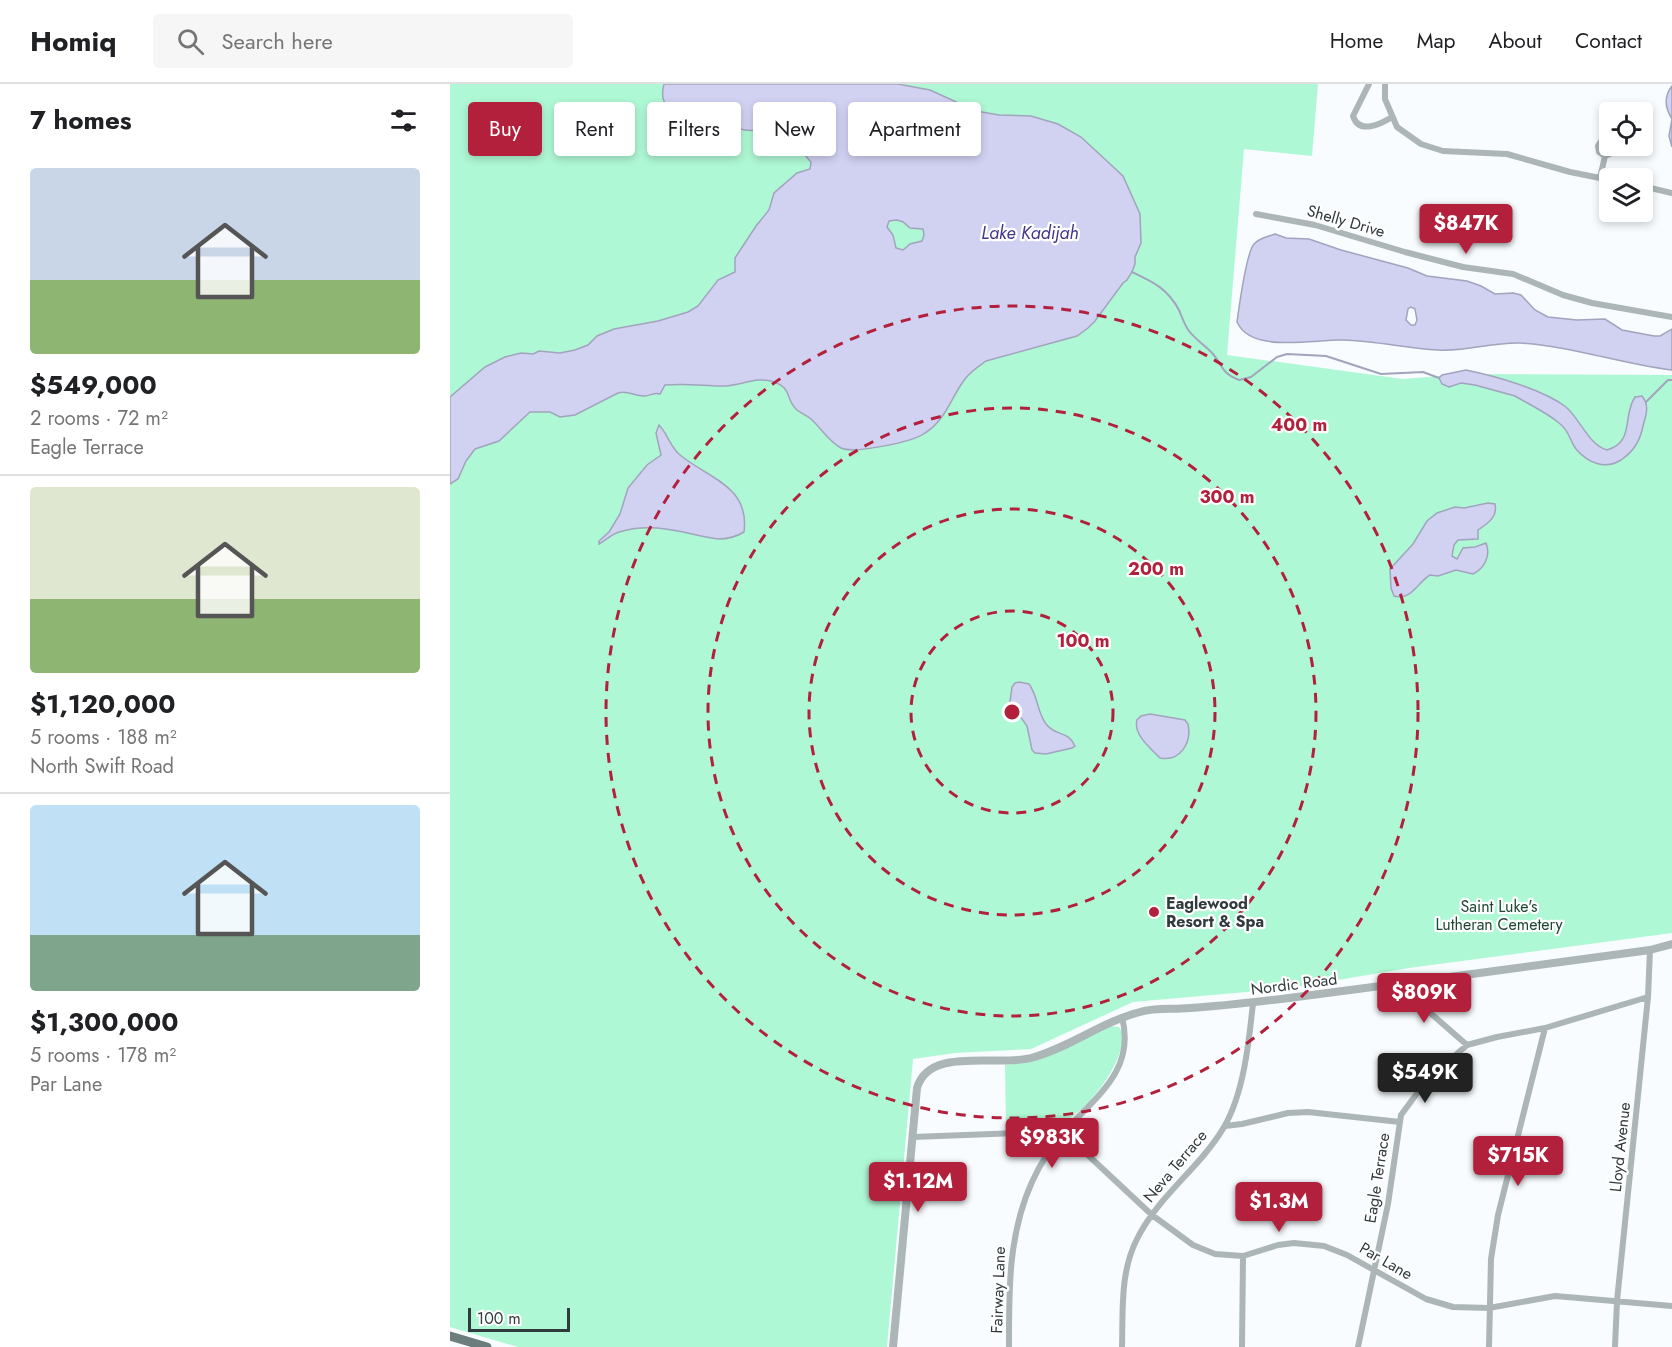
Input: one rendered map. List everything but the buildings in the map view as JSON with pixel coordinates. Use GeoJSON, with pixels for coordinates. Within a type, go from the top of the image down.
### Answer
{"type":"FeatureCollection","features":[{"type":"Feature","properties":{"kind":"main road"},"geometry":{"type":"LineString","coordinates":[[450,1336],[487,1347]]}},
{"type":"Feature","properties":{"kind":"street"},"geometry":{"type":"LineString","coordinates":[[1369,84],[1353,116],[1354,120],[1358,124],[1373,127],[1392,117]]}},
{"type":"Feature","properties":{"kind":"street"},"geometry":{"type":"LineString","coordinates":[[1385,84],[1385,99],[1392,117],[1401,130],[1415,141],[1432,149],[1507,154],[1599,178]]}},
{"type":"Feature","properties":{"kind":"street"},"geometry":{"type":"LineString","coordinates":[[1602,168],[1605,156]]}},
{"type":"Feature","properties":{"kind":"street"},"geometry":{"type":"LineString","coordinates":[[1653,189],[1672,193]]}},
{"type":"Feature","properties":{"kind":"street","name":"Shelly Drive"},"geometry":{"type":"LineString","coordinates":[[1256,214],[1315,225],[1463,267],[1513,274],[1563,295],[1592,303],[1672,317]]}},
{"type":"Feature","properties":{"kind":"street","name":"Nordic Road"},"geometry":{"type":"LineString","coordinates":[[913,1137],[916,1088],[920,1078],[928,1070],[941,1064],[1030,1058],[1122,1017],[1152,1010],[1253,1003],[1650,950],[1672,944]]}},
{"type":"Feature","properties":{"kind":"street","name":"Lloyd Avenue"},"geometry":{"type":"LineString","coordinates":[[1615,1347],[1617,1301],[1648,997],[1650,950]]}},
{"type":"Feature","properties":{"kind":"street"},"geometry":{"type":"LineString","coordinates":[[1405,982],[1420,1004],[1467,1045]]}},
{"type":"Feature","properties":{"kind":"street","name":"Eagle Terrace"},"geometry":{"type":"LineString","coordinates":[[1358,1347],[1388,1204],[1401,1115],[1418,1092],[1467,1045],[1545,1028],[1648,997]]}},
{"type":"Feature","properties":{"kind":"street","name":"Neva Terrace"},"geometry":{"type":"LineString","coordinates":[[1122,1347],[1126,1270],[1137,1239],[1152,1215],[1194,1168],[1225,1125],[1239,1089],[1245,1064],[1253,1003]]}},
{"type":"Feature","properties":{"kind":"street","name":"Fairway Lane"},"geometry":{"type":"LineString","coordinates":[[1009,1347],[1009,1275],[1016,1229],[1032,1181],[1043,1160],[1062,1134],[1104,1092],[1114,1075],[1125,1047],[1126,1037],[1122,1017]]}},
{"type":"Feature","properties":{"kind":"street"},"geometry":{"type":"LineString","coordinates":[[1489,1347],[1491,1259],[1498,1215],[1545,1028]]}},
{"type":"Feature","properties":{"kind":"street"},"geometry":{"type":"LineString","coordinates":[[1225,1125],[1242,1124],[1288,1113],[1308,1112],[1400,1122]]}},
{"type":"Feature","properties":{"kind":"street"},"geometry":{"type":"LineString","coordinates":[[893,1347],[913,1137],[1045,1132],[1062,1134]]}},
{"type":"Feature","properties":{"kind":"street","name":"Par Lane"},"geometry":{"type":"LineString","coordinates":[[1062,1134],[1075,1143],[1152,1215],[1185,1239],[1215,1254],[1243,1256],[1278,1245],[1307,1244],[1336,1250],[1415,1293],[1439,1304],[1453,1307],[1489,1308],[1555,1296],[1672,1306]]}},
{"type":"Feature","properties":{"kind":"street"},"geometry":{"type":"LineString","coordinates":[[1242,1347],[1243,1256]]}},
{"type":"Feature","properties":{"kind":"green space","name":"Saint Luke's Lutheran Cemetery"},"geometry":{"type":"Polygon","coordinates":[[[450,84],[1318,84],[1312,156],[1244,149],[1227,355],[1403,379],[1464,374],[1672,375],[1672,933],[1409,968],[1291,988],[1133,1002],[1031,1049],[955,1053],[913,1059],[887,1347],[518,1347],[450,1327],[450,84]]]}},
{"type":"Feature","properties":{"kind":"green space"},"geometry":{"type":"Polygon","coordinates":[[[1110,1026],[1119,1027],[1122,1031],[1122,1044],[1118,1058],[1100,1088],[1076,1114],[1052,1128],[1006,1129],[1005,1065],[1041,1059],[1110,1026]]]}},
{"type":"Feature","properties":{"kind":"water","name":"Lake Kadijah"},"geometry":{"type":"Polygon","coordinates":[[[664,84],[898,84],[930,90],[956,102],[848,102],[848,156],[981,156],[981,112],[1031,116],[1058,124],[1081,137],[1123,176],[1140,214],[1141,243],[1135,257],[1135,264],[1127,280],[1088,328],[1077,336],[986,361],[965,379],[938,422],[925,433],[909,440],[870,448],[841,448],[829,439],[811,419],[793,406],[784,387],[768,380],[725,386],[665,385],[660,394],[644,396],[618,393],[575,415],[560,417],[550,412],[530,412],[499,441],[475,449],[466,461],[458,479],[450,484],[450,397],[485,367],[505,357],[521,353],[533,354],[539,351],[560,353],[575,350],[588,345],[597,336],[614,329],[658,321],[688,312],[698,306],[718,280],[735,272],[735,258],[769,210],[774,193],[797,173],[810,169],[811,162],[806,156],[836,156],[836,102],[753,102],[753,130],[741,129],[741,102],[664,102],[664,84]],[[897,220],[889,221],[887,227],[893,235],[896,248],[903,250],[910,244],[922,241],[923,229],[910,228],[897,220]]]}},
{"type":"Feature","properties":{"kind":"water"},"geometry":{"type":"Polygon","coordinates":[[[1672,86],[1672,119],[1666,102],[1672,86]]]}},
{"type":"Feature","properties":{"kind":"water"},"geometry":{"type":"Polygon","coordinates":[[[1672,119],[1672,147],[1669,136],[1672,119]]]}},
{"type":"Feature","properties":{"kind":"water"},"geometry":{"type":"Polygon","coordinates":[[[1275,234],[1286,238],[1309,239],[1408,268],[1427,276],[1467,281],[1495,294],[1521,295],[1535,310],[1548,317],[1577,320],[1605,319],[1622,330],[1654,336],[1660,336],[1672,329],[1672,370],[1559,348],[1520,343],[1448,350],[1355,341],[1284,343],[1255,338],[1244,332],[1237,322],[1241,294],[1251,249],[1258,240],[1275,234]],[[1411,307],[1408,309],[1406,320],[1411,325],[1415,325],[1417,320],[1415,309],[1411,307]]]}},
{"type":"Feature","properties":{"kind":"water"},"geometry":{"type":"Polygon","coordinates":[[[1466,370],[1518,384],[1556,400],[1571,412],[1595,443],[1607,450],[1616,446],[1625,435],[1631,404],[1635,397],[1642,396],[1647,411],[1640,436],[1630,453],[1621,460],[1603,465],[1591,461],[1576,449],[1559,423],[1515,396],[1461,383],[1449,387],[1442,384],[1439,378],[1442,375],[1466,370]]]}},
{"type":"Feature","properties":{"kind":"water"},"geometry":{"type":"Polygon","coordinates":[[[659,425],[680,455],[734,493],[744,516],[744,532],[718,539],[669,529],[632,529],[619,532],[599,544],[620,514],[628,488],[647,465],[661,455],[656,433],[659,425]]]}},
{"type":"Feature","properties":{"kind":"water"},"geometry":{"type":"Polygon","coordinates":[[[1488,503],[1495,504],[1495,513],[1491,520],[1478,530],[1478,539],[1458,540],[1454,545],[1452,556],[1457,559],[1463,548],[1486,543],[1488,552],[1481,568],[1473,574],[1456,570],[1438,576],[1430,575],[1409,594],[1394,596],[1390,569],[1413,544],[1427,521],[1437,513],[1455,507],[1464,508],[1488,503]]]}},
{"type":"Feature","properties":{"kind":"water"},"geometry":{"type":"Polygon","coordinates":[[[1019,682],[1029,684],[1046,724],[1054,731],[1069,738],[1075,746],[1046,754],[1035,753],[1032,750],[1027,726],[1010,702],[1012,687],[1019,682]]]}},
{"type":"Feature","properties":{"kind":"water"},"geometry":{"type":"Polygon","coordinates":[[[1150,714],[1185,720],[1188,724],[1188,738],[1179,754],[1160,758],[1140,736],[1136,725],[1137,720],[1141,716],[1150,714]]]}},
{"type":"Feature","properties":{"kind":"waterway"},"geometry":{"type":"LineString","coordinates":[[1132,272],[1153,283],[1170,296],[1189,331],[1213,354],[1225,372],[1239,380],[1251,377],[1277,357],[1287,354],[1326,356],[1381,374],[1423,372],[1439,378]]}},
{"type":"Feature","properties":{"kind":"waterway"},"geometry":{"type":"LineString","coordinates":[[1646,402],[1668,380],[1672,380]]}},
{"type":"Feature","properties":{"kind":"place","name":"Eaglewood Resort & Spa"},"geometry":{"type":"Point","coordinates":[1154,912]}}]}
